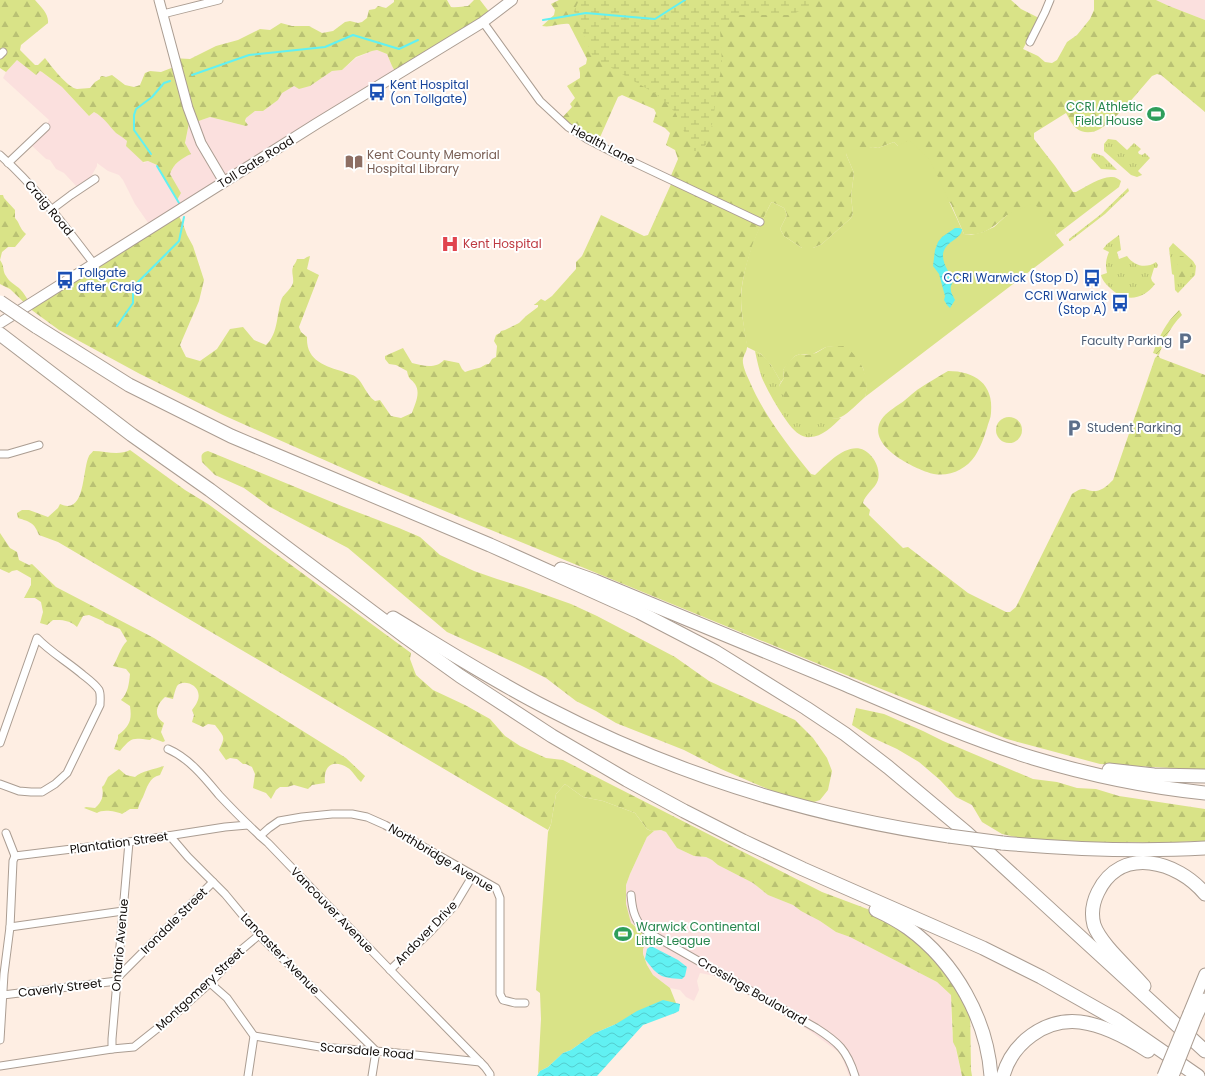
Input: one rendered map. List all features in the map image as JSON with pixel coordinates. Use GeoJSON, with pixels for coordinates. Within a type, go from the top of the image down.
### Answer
{"type":"FeatureCollection","features":[{"type":"Feature","properties":{"kind":"highway"},"geometry":{"type":"LineString","coordinates":[[0,302],[129,385],[190,416],[231,436],[490,544],[678,631],[716,652],[845,734],[888,767],[967,833],[1202,1048]]}},
{"type":"Feature","properties":{"kind":"highway"},"geometry":{"type":"LineString","coordinates":[[0,334],[132,435],[210,490],[442,664],[552,736],[608,769],[899,922],[918,936],[935,952],[952,973],[960,984],[973,1008],[986,1045],[991,1076]]}},
{"type":"Feature","properties":{"kind":"highway"},"geometry":{"type":"LineString","coordinates":[[490,544],[595,581],[991,744],[1039,760],[1095,775],[1158,787],[1205,793]]}},
{"type":"Feature","properties":{"kind":"highway"},"geometry":{"type":"LineString","coordinates":[[320,573],[505,686],[580,724],[646,754],[727,783],[810,808],[874,823],[949,836],[1002,843],[1066,848],[1110,850],[1205,848]]}},
{"type":"Feature","properties":{"kind":"highway"},"geometry":{"type":"LineString","coordinates":[[991,744],[1107,770],[1154,775],[1205,776]]}},
{"type":"Feature","properties":{"kind":"highway"},"geometry":{"type":"LineString","coordinates":[[783,860],[963,939],[1028,970],[1117,1020],[1198,1076]]}},
{"type":"Feature","properties":{"kind":"highway"},"geometry":{"type":"LineString","coordinates":[[1174,1023],[1138,978],[1102,938],[1096,929],[1093,919],[1094,904],[1100,888],[1112,874],[1124,867],[1141,863],[1159,864],[1179,872],[1194,882],[1205,894]]}},
{"type":"Feature","properties":{"kind":"highway"},"geometry":{"type":"LineString","coordinates":[[1003,1076],[1014,1052],[1032,1035],[1052,1025],[1073,1022],[1094,1026],[1120,1036],[1137,1044],[1191,1076]]}},
{"type":"Feature","properties":{"kind":"main road","name":"Toll Gate Road"},"geometry":{"type":"LineString","coordinates":[[0,323],[326,117],[483,22],[512,0]]}},
{"type":"Feature","properties":{"kind":"main road"},"geometry":{"type":"LineString","coordinates":[[1173,1076],[1205,974]]}},
{"type":"Feature","properties":{"kind":"main road"},"geometry":{"type":"LineString","coordinates":[[1163,1076],[1193,1015],[1205,999]]}},
{"type":"Feature","properties":{"kind":"street"},"geometry":{"type":"LineString","coordinates":[[159,0],[188,108],[202,143],[224,182]]}},
{"type":"Feature","properties":{"kind":"street"},"geometry":{"type":"LineString","coordinates":[[162,14],[218,0]]}},
{"type":"Feature","properties":{"kind":"street"},"geometry":{"type":"LineString","coordinates":[[1030,42],[1050,0]]}},
{"type":"Feature","properties":{"kind":"street","name":"Health Lane"},"geometry":{"type":"LineString","coordinates":[[483,22],[540,101],[568,127],[614,153],[760,222]]}},
{"type":"Feature","properties":{"kind":"street"},"geometry":{"type":"LineString","coordinates":[[8,163],[46,127]]}},
{"type":"Feature","properties":{"kind":"street","name":"Craig Road"},"geometry":{"type":"LineString","coordinates":[[0,155],[41,196],[94,264]]}},
{"type":"Feature","properties":{"kind":"street"},"geometry":{"type":"LineString","coordinates":[[51,210],[70,195],[95,179]]}},
{"type":"Feature","properties":{"kind":"street"},"geometry":{"type":"LineString","coordinates":[[0,454],[8,454],[39,445]]}},
{"type":"Feature","properties":{"kind":"street"},"geometry":{"type":"LineString","coordinates":[[0,743],[37,638],[44,646],[90,680],[98,689],[100,695],[100,705],[67,773],[55,784],[42,792],[19,790],[0,784]]}},
{"type":"Feature","properties":{"kind":"street","name":"Vancouver Avenue"},"geometry":{"type":"LineString","coordinates":[[168,750],[177,753],[199,773],[248,825],[268,843],[451,1031],[485,1067],[490,1076]]}},
{"type":"Feature","properties":{"kind":"street","name":"Northbridge Avenue"},"geometry":{"type":"LineString","coordinates":[[260,836],[279,821],[302,817],[352,814],[367,817],[386,824],[496,888],[500,898],[500,994],[503,1000],[514,1003],[525,1003]]}},
{"type":"Feature","properties":{"kind":"street","name":"Plantation Street"},"geometry":{"type":"LineString","coordinates":[[15,856],[248,825]]}},
{"type":"Feature","properties":{"kind":"street"},"geometry":{"type":"LineString","coordinates":[[0,1040],[10,927],[13,861],[15,856],[6,833]]}},
{"type":"Feature","properties":{"kind":"street","name":"Lancaster Avenue"},"geometry":{"type":"LineString","coordinates":[[170,836],[188,857],[225,894],[259,935],[376,1051]]}},
{"type":"Feature","properties":{"kind":"street","name":"Ontario Avenue"},"geometry":{"type":"LineString","coordinates":[[112,1049],[129,842]]}},
{"type":"Feature","properties":{"kind":"street","name":"Andover Drive"},"geometry":{"type":"LineString","coordinates":[[390,970],[430,932],[455,905],[473,875]]}},
{"type":"Feature","properties":{"kind":"street","name":"Irondale Street"},"geometry":{"type":"LineString","coordinates":[[118,979],[213,882]]}},
{"type":"Feature","properties":{"kind":"street","name":"Crossings Boulavard"},"geometry":{"type":"LineString","coordinates":[[631,895],[632,908],[637,920],[644,929],[833,1039],[845,1051],[855,1076]]}},
{"type":"Feature","properties":{"kind":"street"},"geometry":{"type":"LineString","coordinates":[[10,927],[123,911]]}},
{"type":"Feature","properties":{"kind":"street","name":"Montgomery Street"},"geometry":{"type":"LineString","coordinates":[[0,1066],[134,1047],[173,1016],[210,983],[240,951],[259,935]]}},
{"type":"Feature","properties":{"kind":"street","name":"Caverly Street"},"geometry":{"type":"LineString","coordinates":[[3,995],[118,979]]}},
{"type":"Feature","properties":{"kind":"street"},"geometry":{"type":"LineString","coordinates":[[210,983],[227,998],[254,1036],[248,1076]]}},
{"type":"Feature","properties":{"kind":"street","name":"Scarsdale Road"},"geometry":{"type":"LineString","coordinates":[[254,1036],[320,1047],[376,1051],[480,1062]]}},
{"type":"Feature","properties":{"kind":"street"},"geometry":{"type":"LineString","coordinates":[[372,1076],[376,1051]]}},
{"type":"Feature","properties":{"kind":"shaded area"},"geometry":{"type":"Polygon","coordinates":[[[1156,0],[1205,0],[1205,20],[1169,6],[1156,0]]]}},
{"type":"Feature","properties":{"kind":"shaded area"},"geometry":{"type":"Polygon","coordinates":[[[377,50],[387,54],[396,73],[151,227],[135,204],[119,175],[108,171],[97,163],[97,166],[88,182],[78,188],[64,173],[56,169],[50,160],[46,159],[29,143],[46,127],[49,120],[3,78],[6,72],[17,60],[36,75],[40,71],[42,72],[62,87],[89,116],[94,112],[101,116],[125,139],[144,163],[148,161],[157,165],[167,183],[180,193],[170,174],[172,168],[183,157],[190,117],[193,123],[210,117],[246,126],[246,118],[255,111],[263,111],[278,100],[281,93],[294,86],[310,86],[332,71],[342,70],[356,58],[377,50]]]}},
{"type":"Feature","properties":{"kind":"shaded area"},"geometry":{"type":"Polygon","coordinates":[[[661,830],[666,832],[677,848],[694,856],[706,857],[712,860],[718,865],[753,883],[768,895],[793,905],[836,932],[850,937],[937,982],[951,995],[952,1032],[962,1076],[849,1076],[841,1054],[810,1031],[715,976],[700,973],[697,981],[699,990],[694,1001],[686,997],[680,990],[670,988],[653,975],[643,954],[642,932],[628,920],[625,905],[626,885],[647,837],[654,831],[661,830]]]}},
{"type":"Feature","properties":{"kind":"green space"},"geometry":{"type":"Polygon","coordinates":[[[0,0],[35,0],[40,5],[46,14],[48,23],[21,45],[20,50],[35,65],[38,65],[45,58],[64,81],[73,88],[77,89],[90,88],[100,79],[100,77],[112,75],[125,85],[134,87],[140,85],[145,73],[150,71],[161,72],[174,67],[172,58],[190,59],[216,46],[238,40],[260,29],[270,30],[281,23],[292,26],[309,26],[322,33],[333,31],[345,22],[362,22],[367,18],[369,10],[375,9],[378,6],[386,8],[394,2],[394,0],[447,0],[451,7],[456,7],[468,6],[474,0],[480,0],[490,13],[396,73],[387,54],[377,50],[356,57],[342,70],[332,71],[310,86],[299,89],[294,86],[282,93],[278,100],[263,111],[255,111],[246,118],[245,121],[248,125],[246,126],[210,117],[193,123],[190,118],[185,143],[191,154],[178,162],[173,167],[170,174],[181,193],[177,200],[157,165],[148,161],[143,162],[126,146],[127,141],[116,133],[101,116],[94,112],[89,116],[62,87],[42,72],[40,71],[36,75],[17,60],[6,72],[0,68],[0,0]]]}},
{"type":"Feature","properties":{"kind":"green space"},"geometry":{"type":"Polygon","coordinates":[[[559,0],[642,0],[696,89],[731,0],[1011,0],[1021,9],[1039,18],[1023,49],[1038,56],[1045,62],[1052,63],[1057,60],[1067,42],[1077,35],[1090,19],[1094,10],[1094,0],[1156,0],[1205,20],[1205,112],[1161,75],[1157,74],[1152,76],[1128,104],[1100,129],[1091,132],[1079,130],[1073,125],[1066,113],[1034,133],[1034,139],[1073,192],[1076,192],[1103,178],[1115,177],[1121,181],[1119,187],[1056,235],[1055,231],[1007,215],[987,230],[976,234],[964,234],[951,204],[894,142],[878,148],[873,147],[846,154],[854,173],[851,197],[853,213],[851,218],[822,244],[813,248],[802,248],[784,236],[780,229],[787,215],[784,208],[772,202],[771,203],[751,250],[744,276],[741,299],[747,346],[743,361],[747,375],[768,417],[811,474],[815,475],[827,463],[842,452],[857,448],[865,451],[872,457],[878,468],[879,474],[877,483],[863,503],[870,510],[869,515],[903,548],[908,547],[968,593],[1006,612],[1010,612],[1016,607],[1072,494],[1080,489],[1092,491],[1099,490],[1113,480],[1155,358],[1158,355],[1160,358],[1205,375],[1205,770],[1100,764],[1007,739],[821,665],[374,482],[223,415],[140,374],[59,330],[33,311],[10,289],[0,284],[0,260],[7,278],[21,291],[30,303],[178,214],[193,246],[204,280],[199,301],[180,345],[186,357],[200,361],[217,349],[230,329],[243,327],[254,340],[266,345],[273,335],[282,298],[293,283],[293,266],[297,259],[304,259],[310,256],[307,269],[319,275],[299,327],[301,332],[307,337],[310,352],[313,357],[324,365],[355,376],[375,401],[380,400],[391,416],[401,418],[412,413],[417,398],[417,387],[409,378],[407,371],[396,365],[389,364],[385,359],[385,356],[403,348],[412,363],[433,366],[444,360],[459,363],[465,372],[489,364],[492,359],[496,357],[497,346],[494,341],[496,335],[501,331],[519,323],[538,307],[538,305],[534,305],[541,299],[545,301],[552,296],[576,269],[576,262],[582,256],[601,215],[644,236],[648,235],[672,182],[670,178],[678,159],[675,150],[666,145],[670,133],[665,128],[653,122],[656,113],[654,109],[622,95],[618,97],[597,144],[561,119],[572,107],[570,104],[575,98],[567,86],[580,78],[579,68],[586,64],[587,59],[569,24],[542,26],[554,15],[555,10],[551,4],[559,0]]]}},
{"type":"Feature","properties":{"kind":"green space"},"geometry":{"type":"Polygon","coordinates":[[[579,0],[819,0],[792,15],[738,15],[720,29],[722,63],[710,137],[702,151],[693,151],[675,112],[656,94],[593,57],[574,11],[579,0]]]}},
{"type":"Feature","properties":{"kind":"green space"},"geometry":{"type":"Polygon","coordinates":[[[1108,139],[1116,140],[1127,150],[1134,143],[1141,149],[1138,152],[1139,154],[1142,155],[1145,153],[1150,158],[1138,171],[1142,175],[1137,177],[1131,175],[1104,151],[1104,144],[1108,139]]]}},
{"type":"Feature","properties":{"kind":"green space"},"geometry":{"type":"Polygon","coordinates":[[[909,140],[930,160],[964,234],[971,235],[983,232],[994,227],[1007,215],[1031,204],[1038,207],[1064,245],[865,397],[867,387],[863,368],[850,350],[843,346],[826,347],[811,355],[800,354],[795,356],[783,370],[784,378],[781,382],[771,365],[761,354],[747,347],[741,303],[742,285],[747,260],[760,225],[771,203],[772,202],[784,208],[787,215],[780,229],[784,236],[802,248],[813,248],[822,244],[851,218],[853,213],[851,197],[854,173],[846,154],[849,150],[873,147],[878,148],[894,142],[898,146],[909,140]]]}},
{"type":"Feature","properties":{"kind":"green space"},"geometry":{"type":"Polygon","coordinates":[[[1094,153],[1103,156],[1117,170],[1101,169],[1091,158],[1092,154],[1094,153]]]}},
{"type":"Feature","properties":{"kind":"green space"},"geometry":{"type":"Polygon","coordinates":[[[1128,188],[1129,191],[1105,214],[1069,241],[1069,239],[1100,215],[1128,188]]]}},
{"type":"Feature","properties":{"kind":"green space"},"geometry":{"type":"Polygon","coordinates":[[[0,195],[3,195],[15,210],[15,218],[26,234],[15,247],[8,247],[2,252],[0,260],[0,195]]]}},
{"type":"Feature","properties":{"kind":"green space"},"geometry":{"type":"Polygon","coordinates":[[[1119,235],[1121,250],[1117,252],[1119,259],[1127,256],[1133,262],[1140,265],[1144,266],[1156,262],[1158,265],[1157,268],[1154,268],[1151,278],[1155,284],[1145,293],[1134,298],[1128,298],[1116,293],[1104,282],[1101,275],[1107,273],[1106,262],[1109,252],[1103,249],[1119,235]]]}},
{"type":"Feature","properties":{"kind":"green space"},"geometry":{"type":"Polygon","coordinates":[[[1173,243],[1193,261],[1196,266],[1195,275],[1178,293],[1175,290],[1169,248],[1173,243]]]}},
{"type":"Feature","properties":{"kind":"green space"},"geometry":{"type":"Polygon","coordinates":[[[1180,256],[1183,256],[1193,266],[1193,272],[1190,277],[1182,283],[1179,281],[1177,261],[1180,256]]]}},
{"type":"Feature","properties":{"kind":"green space"},"geometry":{"type":"Polygon","coordinates":[[[1179,310],[1182,315],[1168,334],[1159,355],[1153,353],[1163,330],[1179,310]]]}},
{"type":"Feature","properties":{"kind":"green space"},"geometry":{"type":"Polygon","coordinates":[[[844,346],[854,353],[861,363],[867,381],[865,397],[839,418],[817,419],[802,416],[791,407],[782,394],[779,386],[784,378],[783,370],[787,363],[795,356],[800,354],[806,355],[816,353],[826,347],[844,346]]]}},
{"type":"Feature","properties":{"kind":"green space"},"geometry":{"type":"Polygon","coordinates":[[[755,351],[764,356],[770,364],[781,382],[779,386],[823,419],[841,418],[827,430],[814,437],[807,437],[799,434],[789,424],[768,391],[761,375],[755,351]]]}},
{"type":"Feature","properties":{"kind":"green space"},"geometry":{"type":"Polygon","coordinates":[[[948,371],[967,373],[981,381],[989,394],[991,415],[981,446],[971,461],[960,470],[941,475],[927,472],[911,465],[893,454],[880,439],[878,431],[880,422],[888,412],[917,390],[948,371]]]}},
{"type":"Feature","properties":{"kind":"green space"},"geometry":{"type":"Polygon","coordinates":[[[1009,417],[1018,421],[1022,430],[1018,439],[1009,443],[1000,439],[996,430],[1000,421],[1009,417]]]}},
{"type":"Feature","properties":{"kind":"green space"},"geometry":{"type":"Polygon","coordinates":[[[130,450],[185,490],[208,504],[411,653],[410,659],[416,675],[433,690],[490,719],[505,736],[520,746],[546,758],[563,760],[822,892],[878,913],[927,946],[970,1005],[972,1076],[962,1076],[956,1048],[953,1042],[951,995],[937,982],[850,937],[836,932],[793,905],[768,895],[753,883],[718,865],[712,860],[706,857],[694,856],[677,848],[666,832],[661,830],[651,831],[647,829],[635,813],[603,801],[583,797],[565,784],[556,794],[551,824],[548,830],[58,542],[39,535],[31,523],[18,518],[17,513],[22,510],[29,510],[48,517],[58,508],[60,504],[68,506],[75,503],[79,498],[82,489],[89,456],[93,451],[121,453],[130,450]]]}},
{"type":"Feature","properties":{"kind":"green space"},"geometry":{"type":"Polygon","coordinates":[[[208,451],[420,537],[440,555],[474,571],[571,604],[675,657],[709,681],[795,720],[813,738],[827,758],[832,771],[828,790],[820,800],[811,803],[777,793],[721,769],[684,750],[616,723],[576,701],[546,678],[447,632],[348,548],[270,507],[244,488],[215,475],[202,462],[202,455],[208,451]]]}},
{"type":"Feature","properties":{"kind":"green space"},"geometry":{"type":"Polygon","coordinates":[[[0,533],[10,548],[17,552],[19,560],[29,565],[32,564],[56,587],[154,638],[346,758],[365,776],[361,782],[348,768],[342,765],[333,764],[327,769],[325,783],[312,785],[308,789],[294,785],[280,787],[276,790],[271,799],[266,793],[253,788],[255,774],[252,767],[243,764],[237,759],[230,758],[226,760],[219,750],[223,742],[223,737],[215,725],[208,724],[203,727],[192,722],[194,715],[192,710],[199,696],[194,686],[185,683],[177,686],[173,699],[165,697],[158,707],[158,717],[164,723],[161,732],[165,741],[163,742],[152,738],[150,740],[136,739],[127,743],[120,751],[114,749],[118,735],[128,726],[131,715],[130,706],[121,700],[127,691],[130,674],[126,669],[113,666],[127,641],[120,629],[89,615],[83,616],[77,627],[72,623],[63,620],[53,620],[47,625],[40,623],[43,612],[41,602],[35,598],[24,598],[31,585],[31,578],[17,570],[9,573],[0,569],[0,533]]]}},
{"type":"Feature","properties":{"kind":"green space"},"geometry":{"type":"Polygon","coordinates":[[[856,708],[884,714],[1033,779],[1057,782],[1077,788],[1096,789],[1119,796],[1205,809],[1205,841],[1152,843],[1130,842],[1108,844],[1029,840],[1002,834],[982,822],[972,805],[956,797],[940,780],[919,762],[897,749],[871,737],[852,725],[856,708]]]}},
{"type":"Feature","properties":{"kind":"green space"},"geometry":{"type":"Polygon","coordinates":[[[164,766],[160,775],[153,778],[149,783],[138,809],[130,809],[122,814],[109,811],[97,813],[84,808],[95,808],[97,806],[102,799],[102,787],[108,777],[119,769],[126,775],[135,777],[144,772],[164,766]]]}},
{"type":"Feature","properties":{"kind":"green space"},"geometry":{"type":"Polygon","coordinates":[[[565,784],[583,797],[603,801],[635,813],[647,829],[654,831],[647,837],[630,874],[626,885],[626,904],[631,923],[642,932],[642,938],[646,943],[643,949],[643,954],[647,965],[653,975],[670,988],[676,1003],[595,1033],[571,1050],[563,1053],[538,1074],[541,1019],[540,993],[536,990],[548,832],[551,824],[556,794],[565,784]]]}},
{"type":"Feature","properties":{"kind":"water"},"geometry":{"type":"Polygon","coordinates":[[[955,228],[962,229],[961,233],[946,247],[943,256],[944,263],[953,282],[951,289],[955,300],[950,308],[944,300],[945,296],[939,274],[933,266],[935,250],[938,242],[942,237],[955,228]]]}},
{"type":"Feature","properties":{"kind":"water"},"geometry":{"type":"Polygon","coordinates":[[[651,946],[678,960],[687,967],[685,976],[682,979],[669,978],[657,973],[645,959],[647,949],[651,946]]]}},
{"type":"Feature","properties":{"kind":"water"},"geometry":{"type":"Polygon","coordinates":[[[663,1000],[680,1004],[679,1011],[643,1025],[597,1076],[537,1076],[540,1071],[548,1067],[563,1053],[571,1050],[595,1033],[616,1024],[637,1011],[663,1000]]]}},
{"type":"Feature","properties":{"kind":"waterway"},"geometry":{"type":"LineString","coordinates":[[543,20],[586,13],[655,19],[685,0]]}},
{"type":"Feature","properties":{"kind":"waterway"},"geometry":{"type":"LineString","coordinates":[[192,75],[249,55],[325,47],[353,35],[399,49],[418,40]]}},
{"type":"Feature","properties":{"kind":"waterway"},"geometry":{"type":"LineString","coordinates":[[151,154],[134,130],[134,115],[136,109],[152,97],[164,83],[170,81]]}},
{"type":"Feature","properties":{"kind":"waterway"},"geometry":{"type":"LineString","coordinates":[[157,166],[179,203]]}},
{"type":"Feature","properties":{"kind":"waterway"},"geometry":{"type":"LineString","coordinates":[[117,326],[133,303],[133,287],[179,241],[184,217]]}},
{"type":"Feature","properties":{"kind":"place","name":"Kent Hospital (on Tollgate)"},"geometry":{"type":"Point","coordinates":[377,92]}},
{"type":"Feature","properties":{"kind":"place","name":"CCRI Athletic Field House"},"geometry":{"type":"Point","coordinates":[1156,114]}},
{"type":"Feature","properties":{"kind":"place","name":"Kent County Memorial Hospital Library"},"geometry":{"type":"Point","coordinates":[354,162]}},
{"type":"Feature","properties":{"kind":"place","name":"Kent Hospital"},"geometry":{"type":"Point","coordinates":[450,244]}},
{"type":"Feature","properties":{"kind":"place","name":"CCRI Warwick (Stop D)"},"geometry":{"type":"Point","coordinates":[1092,278]}},
{"type":"Feature","properties":{"kind":"place","name":"Tollgate after Craig"},"geometry":{"type":"Point","coordinates":[65,280]}},
{"type":"Feature","properties":{"kind":"place","name":"CCRI Warwick (Stop A)"},"geometry":{"type":"Point","coordinates":[1120,303]}},
{"type":"Feature","properties":{"kind":"place","name":"Faculty Parking"},"geometry":{"type":"Point","coordinates":[1185,341]}},
{"type":"Feature","properties":{"kind":"place","name":"Student Parking"},"geometry":{"type":"Point","coordinates":[1074,428]}},
{"type":"Feature","properties":{"kind":"place","name":"Warwick Continental Little League"},"geometry":{"type":"Point","coordinates":[623,934]}}]}
